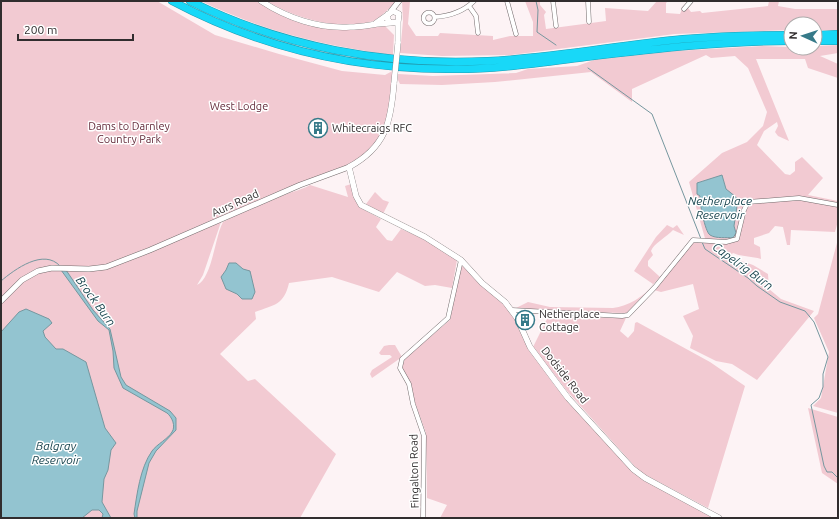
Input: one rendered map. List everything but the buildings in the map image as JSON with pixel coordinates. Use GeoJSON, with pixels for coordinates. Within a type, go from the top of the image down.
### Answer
{"type":"FeatureCollection","features":[{"type":"Feature","properties":{"kind":"highway"},"geometry":{"type":"LineString","coordinates":[[172,1],[225,26],[287,47],[332,58],[401,68],[488,68],[704,44],[783,41]]}},
{"type":"Feature","properties":{"kind":"highway"},"geometry":{"type":"LineString","coordinates":[[190,1],[238,22],[305,44],[367,55],[424,61],[490,61],[689,39],[783,35]]}},
{"type":"Feature","properties":{"kind":"highway"},"geometry":{"type":"LineString","coordinates":[[823,35],[838,34]]}},
{"type":"Feature","properties":{"kind":"highway"},"geometry":{"type":"LineString","coordinates":[[823,40],[838,41]]}},
{"type":"Feature","properties":{"kind":"main road"},"geometry":{"type":"LineString","coordinates":[[261,1],[290,16],[319,25],[350,27],[394,23],[399,14],[390,13],[376,24]]}},
{"type":"Feature","properties":{"kind":"main road","name":"Aurs Road"},"geometry":{"type":"LineString","coordinates":[[349,167],[373,150],[386,131],[392,110],[398,43],[394,23],[388,20],[390,13]]}},
{"type":"Feature","properties":{"kind":"main road","name":"Dodside Road"},"geometry":{"type":"LineString","coordinates":[[349,167],[356,196],[361,205],[425,237],[461,260],[482,283],[497,294],[512,310],[530,347],[568,398],[633,469],[645,478],[719,518]]}},
{"type":"Feature","properties":{"kind":"street"},"geometry":{"type":"LineString","coordinates":[[390,13],[400,1]]}},
{"type":"Feature","properties":{"kind":"street"},"geometry":{"type":"LineString","coordinates":[[399,14],[400,1]]}},
{"type":"Feature","properties":{"kind":"street"},"geometry":{"type":"LineString","coordinates":[[435,17],[453,14],[469,6],[474,1]]}},
{"type":"Feature","properties":{"kind":"street"},"geometry":{"type":"LineString","coordinates":[[507,1],[516,34]]}},
{"type":"Feature","properties":{"kind":"street"},"geometry":{"type":"LineString","coordinates":[[553,1],[556,26]]}},
{"type":"Feature","properties":{"kind":"street"},"geometry":{"type":"LineString","coordinates":[[687,8],[691,1]]}},
{"type":"Feature","properties":{"kind":"street"},"geometry":{"type":"LineString","coordinates":[[583,2],[588,2],[589,22]]}},
{"type":"Feature","properties":{"kind":"street"},"geometry":{"type":"LineString","coordinates":[[469,6],[476,16],[478,33]]}},
{"type":"Feature","properties":{"kind":"street"},"geometry":{"type":"LineString","coordinates":[[548,13],[554,12]]}},
{"type":"Feature","properties":{"kind":"street"},"geometry":{"type":"LineString","coordinates":[[508,26],[514,25]]}},
{"type":"Feature","properties":{"kind":"street"},"geometry":{"type":"LineString","coordinates":[[478,26],[484,26]]}},
{"type":"Feature","properties":{"kind":"street","name":"Aurs Road"},"geometry":{"type":"LineString","coordinates":[[1,301],[16,285],[30,275],[43,270],[56,268],[88,269],[106,267],[349,167]]}},
{"type":"Feature","properties":{"kind":"street"},"geometry":{"type":"LineString","coordinates":[[512,310],[622,316],[628,315],[655,287],[693,240],[726,242],[737,239],[744,210],[748,202],[799,198],[838,205]]}},
{"type":"Feature","properties":{"kind":"street","name":"Fingalton Road"},"geometry":{"type":"LineString","coordinates":[[423,518],[424,436],[408,384],[400,368],[400,364],[402,359],[448,318],[461,260]]}},
{"type":"Feature","properties":{"kind":"green space","name":"Dams to Darnley Country Park"},"geometry":{"type":"Polygon","coordinates":[[[1,1],[157,1],[215,35],[279,54],[342,71],[385,75],[396,69],[393,96],[383,137],[358,163],[237,212],[221,222],[203,275],[197,285],[202,281],[210,266],[223,222],[254,207],[310,185],[348,197],[345,186],[351,184],[357,203],[381,219],[376,227],[387,240],[392,241],[401,229],[420,237],[457,260],[452,288],[435,285],[425,286],[397,272],[379,292],[332,277],[289,283],[281,300],[273,306],[255,312],[256,319],[220,354],[248,381],[255,379],[336,454],[300,518],[1,518],[1,1]]]}},
{"type":"Feature","properties":{"kind":"green space"},"geometry":{"type":"Polygon","coordinates":[[[201,1],[257,1],[287,18],[324,28],[344,30],[385,26],[394,35],[393,55],[343,47],[294,36],[247,21],[201,1]]]}},
{"type":"Feature","properties":{"kind":"green space"},"geometry":{"type":"Polygon","coordinates":[[[267,1],[396,1],[395,4],[376,20],[361,24],[347,25],[318,22],[304,18],[267,1]]]}},
{"type":"Feature","properties":{"kind":"green space"},"geometry":{"type":"Polygon","coordinates":[[[402,1],[410,1],[408,24],[416,36],[438,36],[440,33],[493,36],[493,40],[510,36],[533,36],[533,22],[525,1],[540,1],[540,5],[546,12],[544,15],[546,29],[606,21],[605,8],[648,11],[657,1],[668,1],[666,3],[666,13],[680,14],[682,9],[684,12],[688,8],[691,12],[700,11],[702,13],[768,6],[769,1],[779,1],[778,6],[795,9],[838,9],[838,30],[823,30],[823,16],[783,16],[783,30],[675,34],[511,55],[442,56],[400,53],[403,21],[402,1]]]}},
{"type":"Feature","properties":{"kind":"green space"},"geometry":{"type":"Polygon","coordinates":[[[838,45],[838,53],[823,56],[823,46],[838,45]]]}},
{"type":"Feature","properties":{"kind":"green space"},"geometry":{"type":"Polygon","coordinates":[[[763,46],[783,47],[783,56],[820,56],[838,64],[838,78],[808,68],[805,59],[756,59],[789,141],[778,136],[775,132],[778,126],[777,122],[764,131],[757,145],[785,174],[790,175],[795,171],[795,162],[802,157],[823,178],[808,195],[838,201],[838,221],[835,232],[791,230],[790,245],[787,245],[783,227],[775,226],[769,233],[754,238],[754,244],[760,247],[761,259],[733,253],[731,255],[733,258],[753,265],[768,274],[769,289],[781,299],[814,311],[757,380],[732,364],[716,361],[690,348],[693,336],[683,316],[699,309],[693,284],[661,292],[654,290],[693,243],[706,242],[689,182],[722,153],[747,142],[763,126],[767,112],[748,68],[735,56],[711,58],[706,55],[632,89],[632,102],[591,72],[495,82],[442,85],[400,84],[398,80],[398,74],[433,76],[516,73],[528,69],[577,66],[594,60],[676,51],[763,46]],[[722,175],[697,183],[697,194],[700,196],[699,202],[703,218],[736,233],[734,226],[737,206],[726,189],[722,175]]]}},
{"type":"Feature","properties":{"kind":"green space"},"geometry":{"type":"Polygon","coordinates":[[[375,192],[383,200],[389,202],[383,214],[366,204],[375,192]]]}},
{"type":"Feature","properties":{"kind":"green space"},"geometry":{"type":"Polygon","coordinates":[[[667,225],[673,228],[677,225],[684,235],[673,230],[655,245],[651,251],[653,255],[648,261],[648,266],[660,277],[649,289],[653,284],[634,271],[656,237],[667,225]]]}},
{"type":"Feature","properties":{"kind":"green space"},"geometry":{"type":"Polygon","coordinates":[[[838,239],[838,413],[813,406],[821,398],[829,352],[814,318],[818,314],[838,239]]]}},
{"type":"Feature","properties":{"kind":"green space"},"geometry":{"type":"Polygon","coordinates":[[[464,265],[501,299],[512,313],[530,350],[555,386],[635,474],[715,518],[440,518],[447,505],[427,498],[426,433],[402,367],[403,360],[450,320],[460,268],[464,265]]]}},
{"type":"Feature","properties":{"kind":"green space"},"geometry":{"type":"Polygon","coordinates":[[[649,289],[627,313],[563,312],[516,308],[528,302],[550,307],[613,308],[635,300],[649,289]]]}},
{"type":"Feature","properties":{"kind":"green space"},"geometry":{"type":"Polygon","coordinates":[[[549,315],[562,317],[626,318],[620,331],[628,338],[634,331],[635,323],[637,322],[710,362],[745,386],[708,508],[640,472],[567,391],[533,347],[549,315]]]}},
{"type":"Feature","properties":{"kind":"green space"},"geometry":{"type":"Polygon","coordinates":[[[395,345],[402,357],[372,378],[370,374],[372,370],[392,357],[390,355],[381,355],[379,353],[384,346],[395,345]]]}},
{"type":"Feature","properties":{"kind":"green space"},"geometry":{"type":"Polygon","coordinates":[[[808,408],[838,417],[838,484],[822,473],[808,408]]]}},
{"type":"Feature","properties":{"kind":"water","name":"Netherplace Reservoir"},"geometry":{"type":"Polygon","coordinates":[[[722,175],[726,189],[736,197],[737,206],[734,226],[736,233],[733,238],[712,236],[708,233],[701,210],[700,196],[697,194],[697,183],[722,175]]]}},
{"type":"Feature","properties":{"kind":"water"},"geometry":{"type":"Polygon","coordinates":[[[229,263],[236,263],[243,269],[250,271],[255,292],[252,299],[242,299],[237,294],[226,289],[221,277],[229,263]]]}},
{"type":"Feature","properties":{"kind":"water"},"geometry":{"type":"Polygon","coordinates":[[[61,270],[66,270],[93,310],[110,329],[121,377],[126,385],[170,411],[176,418],[176,430],[156,451],[149,463],[137,511],[137,518],[135,518],[134,514],[136,498],[145,465],[152,451],[172,432],[174,427],[173,422],[167,413],[123,388],[114,368],[113,351],[109,330],[98,321],[61,270]]]}},
{"type":"Feature","properties":{"kind":"water","name":"Balgray Reservoir"},"geometry":{"type":"Polygon","coordinates":[[[26,309],[49,319],[52,323],[43,331],[45,337],[56,349],[63,349],[86,362],[105,428],[116,443],[111,450],[108,470],[104,479],[102,502],[111,518],[102,518],[103,514],[99,510],[92,510],[82,518],[1,518],[1,332],[19,312],[26,309]]]}},
{"type":"Feature","properties":{"kind":"waterway","name":"Capelrig Burn"},"geometry":{"type":"LineString","coordinates":[[536,1],[538,10],[537,32],[556,45]]}},
{"type":"Feature","properties":{"kind":"waterway","name":"Capelrig Burn"},"geometry":{"type":"LineString","coordinates":[[588,68],[652,114],[701,239]]}},
{"type":"Feature","properties":{"kind":"waterway","name":"Capelrig Burn"},"geometry":{"type":"LineString","coordinates":[[702,242],[705,249],[780,302],[805,311],[814,322],[828,357],[823,374],[823,387],[819,398],[811,405],[824,466],[827,472],[832,472],[838,478]]}},
{"type":"Feature","properties":{"kind":"waterway","name":"Brock Burn"},"geometry":{"type":"LineString","coordinates":[[1,281],[14,271],[30,262],[46,259],[53,261],[60,266]]}},
{"type":"Feature","properties":{"kind":"place","name":"Whitecraigs RFC"},"geometry":{"type":"Point","coordinates":[318,128]}},
{"type":"Feature","properties":{"kind":"place","name":"Netherplace Cottage"},"geometry":{"type":"Point","coordinates":[525,320]}},
{"type":"Feature","properties":{"kind":"park label","name":"West Lodge"},"geometry":{"type":"Point","coordinates":[239,106]}}]}
